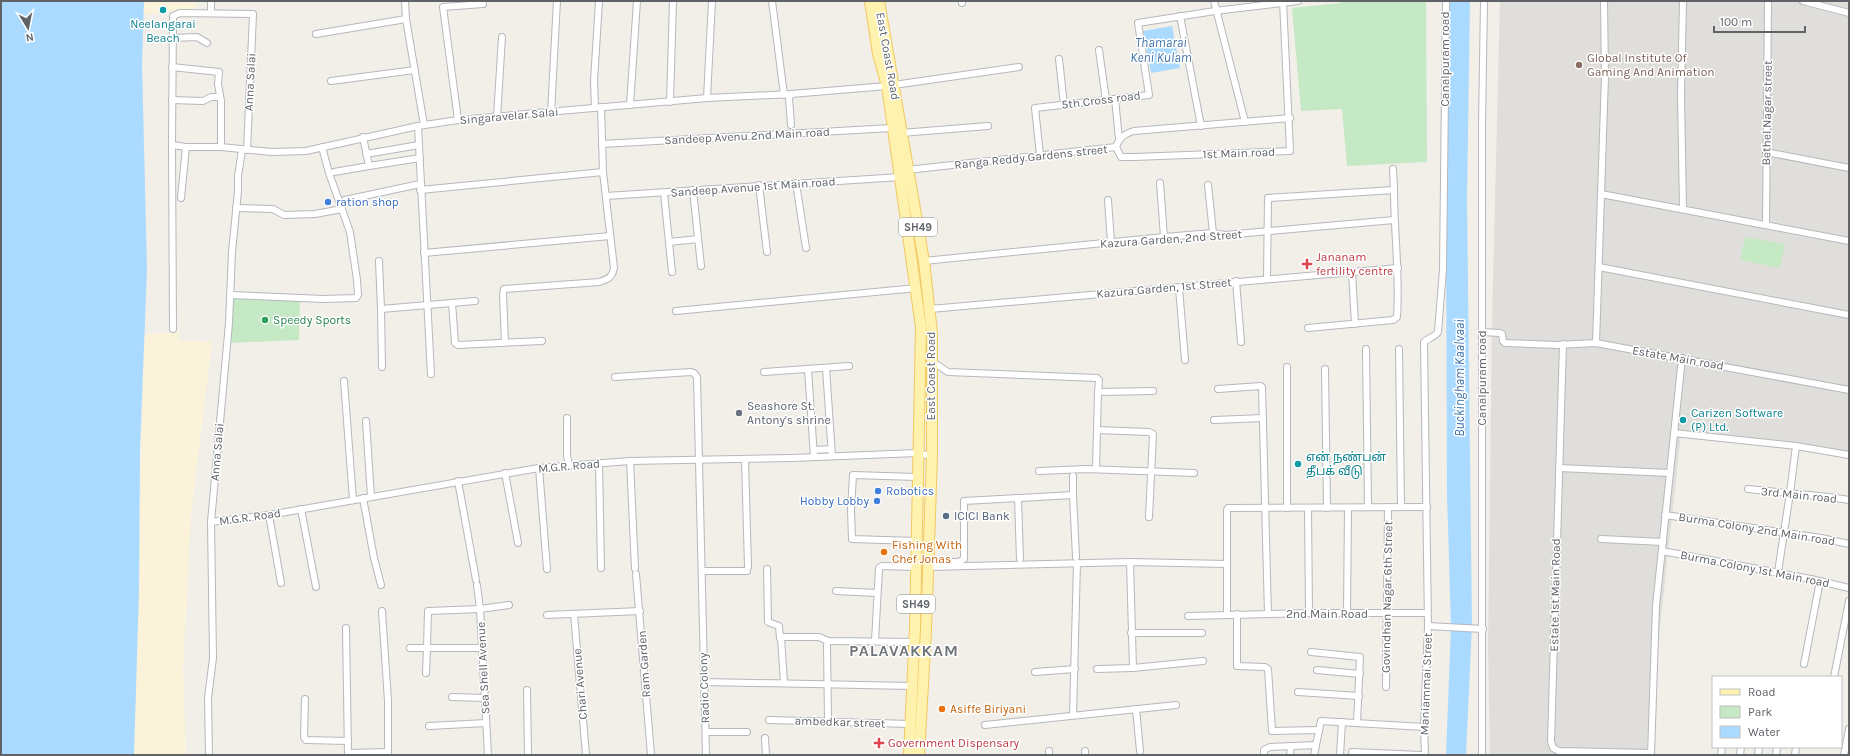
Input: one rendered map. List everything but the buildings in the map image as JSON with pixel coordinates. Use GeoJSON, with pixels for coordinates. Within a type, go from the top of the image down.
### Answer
{"type":"FeatureCollection","features":[{"type":"Feature","properties":{"kind":"main road","name":"East Coast Road"},"geometry":{"type":"LineString","coordinates":[[870,1],[878,54],[890,85],[901,133],[902,173],[921,327],[914,642],[909,755]]}},
{"type":"Feature","properties":{"kind":"main road","name":"East Coast Road"},"geometry":{"type":"LineString","coordinates":[[879,1],[890,85],[892,128],[924,261],[930,309],[933,362],[932,456],[919,755]]}},
{"type":"Feature","properties":{"kind":"street"},"geometry":{"type":"LineString","coordinates":[[173,329],[173,16],[180,13],[210,12],[211,1]]}},
{"type":"Feature","properties":{"kind":"street"},"geometry":{"type":"LineString","coordinates":[[405,1],[406,19],[415,70],[421,125],[419,145],[420,187],[431,374]]}},
{"type":"Feature","properties":{"kind":"street"},"geometry":{"type":"LineString","coordinates":[[551,113],[558,1]]}},
{"type":"Feature","properties":{"kind":"street"},"geometry":{"type":"LineString","coordinates":[[505,342],[502,295],[504,289],[599,282],[610,279],[613,276],[614,268],[602,144],[594,81],[600,1]]}},
{"type":"Feature","properties":{"kind":"street"},"geometry":{"type":"LineString","coordinates":[[630,105],[636,1]]}},
{"type":"Feature","properties":{"kind":"street"},"geometry":{"type":"LineString","coordinates":[[670,102],[673,1]]}},
{"type":"Feature","properties":{"kind":"street"},"geometry":{"type":"LineString","coordinates":[[707,98],[712,1]]}},
{"type":"Feature","properties":{"kind":"street"},"geometry":{"type":"LineString","coordinates":[[772,1],[784,95]]}},
{"type":"Feature","properties":{"kind":"street"},"geometry":{"type":"LineString","coordinates":[[1214,1],[1215,11],[1245,122]]}},
{"type":"Feature","properties":{"kind":"street","name":"5th Cross road"},"geometry":{"type":"LineString","coordinates":[[1040,155],[1035,108],[1149,95],[1138,23],[1283,1],[1298,1]]}},
{"type":"Feature","properties":{"kind":"street","name":"1st Main road"},"geometry":{"type":"LineString","coordinates":[[1116,147],[1121,156],[1134,157],[1290,151],[1290,118],[1283,1]]}},
{"type":"Feature","properties":{"kind":"street","name":"Canalpuram road"},"geometry":{"type":"LineString","coordinates":[[1427,613],[1424,342],[1437,335],[1438,332],[1443,269],[1446,1]]}},
{"type":"Feature","properties":{"kind":"street","name":"Canalpuram road"},"geometry":{"type":"LineString","coordinates":[[1482,755],[1482,124],[1484,1]]}},
{"type":"Feature","properties":{"kind":"street"},"geometry":{"type":"LineString","coordinates":[[1596,344],[1605,76],[1604,1]]}},
{"type":"Feature","properties":{"kind":"street"},"geometry":{"type":"LineString","coordinates":[[1682,209],[1681,95],[1683,1]]}},
{"type":"Feature","properties":{"kind":"street","name":"Bethel Nagar street"},"geometry":{"type":"LineString","coordinates":[[1766,225],[1768,1]]}},
{"type":"Feature","properties":{"kind":"street"},"geometry":{"type":"LineString","coordinates":[[1803,1],[1849,13]]}},
{"type":"Feature","properties":{"kind":"street"},"geometry":{"type":"LineString","coordinates":[[458,120],[443,4],[483,4]]}},
{"type":"Feature","properties":{"kind":"street","name":"Anna Salai"},"geometry":{"type":"LineString","coordinates":[[209,755],[208,698],[214,658],[211,522],[231,296],[232,252],[236,208],[245,150],[253,14],[210,12]]}},
{"type":"Feature","properties":{"kind":"street"},"geometry":{"type":"LineString","coordinates":[[1180,16],[1201,126]]}},
{"type":"Feature","properties":{"kind":"street"},"geometry":{"type":"LineString","coordinates":[[316,34],[406,19]]}},
{"type":"Feature","properties":{"kind":"street"},"geometry":{"type":"LineString","coordinates":[[172,38],[197,37],[207,43]]}},
{"type":"Feature","properties":{"kind":"street"},"geometry":{"type":"LineString","coordinates":[[498,117],[502,38]]}},
{"type":"Feature","properties":{"kind":"street"},"geometry":{"type":"LineString","coordinates":[[1099,50],[1106,100]]}},
{"type":"Feature","properties":{"kind":"street"},"geometry":{"type":"LineString","coordinates":[[1059,59],[1064,105]]}},
{"type":"Feature","properties":{"kind":"street"},"geometry":{"type":"LineString","coordinates":[[172,67],[218,71],[221,147]]}},
{"type":"Feature","properties":{"kind":"street","name":"Singaravelar Salai"},"geometry":{"type":"LineString","coordinates":[[172,145],[288,152],[322,147],[421,125],[458,120],[551,113],[707,98],[784,95],[890,85],[1019,67]]}},
{"type":"Feature","properties":{"kind":"street"},"geometry":{"type":"LineString","coordinates":[[331,81],[415,70]]}},
{"type":"Feature","properties":{"kind":"street"},"geometry":{"type":"LineString","coordinates":[[791,94],[789,98],[791,125]]}},
{"type":"Feature","properties":{"kind":"street"},"geometry":{"type":"LineString","coordinates":[[172,100],[203,101],[211,97],[220,97]]}},
{"type":"Feature","properties":{"kind":"street"},"geometry":{"type":"LineString","coordinates":[[1115,99],[1119,139]]}},
{"type":"Feature","properties":{"kind":"street","name":"Ranga Reddy Gardens street"},"geometry":{"type":"LineString","coordinates":[[902,173],[1040,155],[1116,147],[1119,139],[1126,133],[1134,131],[1290,118]]}},
{"type":"Feature","properties":{"kind":"street"},"geometry":{"type":"LineString","coordinates":[[901,133],[988,126]]}},
{"type":"Feature","properties":{"kind":"street","name":"Sandeep Avenu 2nd Main road"},"geometry":{"type":"LineString","coordinates":[[602,144],[892,128]]}},
{"type":"Feature","properties":{"kind":"street"},"geometry":{"type":"LineString","coordinates":[[363,137],[369,166]]}},
{"type":"Feature","properties":{"kind":"street"},"geometry":{"type":"LineString","coordinates":[[366,154],[419,145]]}},
{"type":"Feature","properties":{"kind":"street"},"geometry":{"type":"LineString","coordinates":[[181,198],[186,147]]}},
{"type":"Feature","properties":{"kind":"street"},"geometry":{"type":"LineString","coordinates":[[231,296],[331,299],[356,298],[358,295],[350,232],[329,173],[322,147]]}},
{"type":"Feature","properties":{"kind":"street"},"geometry":{"type":"LineString","coordinates":[[1766,152],[1849,168]]}},
{"type":"Feature","properties":{"kind":"street"},"geometry":{"type":"LineString","coordinates":[[334,172],[420,158]]}},
{"type":"Feature","properties":{"kind":"street"},"geometry":{"type":"LineString","coordinates":[[1308,328],[1396,319],[1398,302],[1398,268],[1394,220],[1393,169]]}},
{"type":"Feature","properties":{"kind":"street"},"geometry":{"type":"LineString","coordinates":[[345,200],[420,187],[604,172]]}},
{"type":"Feature","properties":{"kind":"street","name":"Sandeep Avenue 1st Main road"},"geometry":{"type":"LineString","coordinates":[[606,196],[796,183],[902,173]]}},
{"type":"Feature","properties":{"kind":"street"},"geometry":{"type":"LineString","coordinates":[[796,183],[806,248]]}},
{"type":"Feature","properties":{"kind":"street"},"geometry":{"type":"LineString","coordinates":[[1160,183],[1164,237]]}},
{"type":"Feature","properties":{"kind":"street"},"geometry":{"type":"LineString","coordinates":[[758,185],[767,252]]}},
{"type":"Feature","properties":{"kind":"street"},"geometry":{"type":"LineString","coordinates":[[1208,185],[1213,233]]}},
{"type":"Feature","properties":{"kind":"street"},"geometry":{"type":"LineString","coordinates":[[693,190],[702,266]]}},
{"type":"Feature","properties":{"kind":"street"},"geometry":{"type":"LineString","coordinates":[[1267,278],[1268,198],[1394,190]]}},
{"type":"Feature","properties":{"kind":"street"},"geometry":{"type":"LineString","coordinates":[[664,193],[672,272]]}},
{"type":"Feature","properties":{"kind":"street"},"geometry":{"type":"LineString","coordinates":[[1601,194],[1849,241]]}},
{"type":"Feature","properties":{"kind":"street"},"geometry":{"type":"LineString","coordinates":[[1108,200],[1111,242]]}},
{"type":"Feature","properties":{"kind":"street"},"geometry":{"type":"LineString","coordinates":[[236,208],[273,209],[284,215],[315,214],[342,208]]}},
{"type":"Feature","properties":{"kind":"street","name":"Kazura Garden, 2nd Street"},"geometry":{"type":"LineString","coordinates":[[924,261],[1164,237],[1213,233],[1224,235],[1267,232],[1394,220]]}},
{"type":"Feature","properties":{"kind":"street"},"geometry":{"type":"LineString","coordinates":[[424,254],[610,236]]}},
{"type":"Feature","properties":{"kind":"street"},"geometry":{"type":"LineString","coordinates":[[669,242],[698,239]]}},
{"type":"Feature","properties":{"kind":"street"},"geometry":{"type":"LineString","coordinates":[[379,260],[382,366]]}},
{"type":"Feature","properties":{"kind":"street"},"geometry":{"type":"LineString","coordinates":[[1599,267],[1849,315]]}},
{"type":"Feature","properties":{"kind":"street","name":"Kazura Garden, 1st Street"},"geometry":{"type":"LineString","coordinates":[[930,309],[1179,288],[1267,278],[1398,268]]}},
{"type":"Feature","properties":{"kind":"street"},"geometry":{"type":"LineString","coordinates":[[1352,272],[1355,324]]}},
{"type":"Feature","properties":{"kind":"street"},"geometry":{"type":"LineString","coordinates":[[1236,281],[1241,342]]}},
{"type":"Feature","properties":{"kind":"street"},"geometry":{"type":"LineString","coordinates":[[676,311],[917,288]]}},
{"type":"Feature","properties":{"kind":"street"},"geometry":{"type":"LineString","coordinates":[[1179,288],[1185,360]]}},
{"type":"Feature","properties":{"kind":"street"},"geometry":{"type":"LineString","coordinates":[[381,308],[475,301]]}},
{"type":"Feature","properties":{"kind":"street"},"geometry":{"type":"LineString","coordinates":[[452,303],[455,343],[542,340]]}},
{"type":"Feature","properties":{"kind":"street","name":"Estate Main road"},"geometry":{"type":"LineString","coordinates":[[1482,332],[1500,333],[1502,334],[1503,341],[1505,343],[1596,344],[1682,358],[1849,390]]}},
{"type":"Feature","properties":{"kind":"street","name":"Estate 1st Main Road"},"geometry":{"type":"LineString","coordinates":[[1563,344],[1552,744],[1553,748],[1559,751],[1650,754]]}},
{"type":"Feature","properties":{"kind":"street"},"geometry":{"type":"LineString","coordinates":[[1366,348],[1368,507]]}},
{"type":"Feature","properties":{"kind":"street"},"geometry":{"type":"LineString","coordinates":[[1399,350],[1401,507]]}},
{"type":"Feature","properties":{"kind":"street"},"geometry":{"type":"LineString","coordinates":[[1650,754],[1653,652],[1665,515],[1682,358]]}},
{"type":"Feature","properties":{"kind":"street"},"geometry":{"type":"LineString","coordinates":[[933,362],[948,372],[1097,378],[1099,380],[1096,469]]}},
{"type":"Feature","properties":{"kind":"street"},"geometry":{"type":"LineString","coordinates":[[764,372],[849,366]]}},
{"type":"Feature","properties":{"kind":"street"},"geometry":{"type":"LineString","coordinates":[[1287,367],[1287,508]]}},
{"type":"Feature","properties":{"kind":"street"},"geometry":{"type":"LineString","coordinates":[[826,368],[832,452]]}},
{"type":"Feature","properties":{"kind":"street"},"geometry":{"type":"LineString","coordinates":[[808,369],[814,453]]}},
{"type":"Feature","properties":{"kind":"street"},"geometry":{"type":"LineString","coordinates":[[1325,369],[1327,508]]}},
{"type":"Feature","properties":{"kind":"street","name":"Radio Colony"},"geometry":{"type":"LineString","coordinates":[[615,377],[691,372],[696,374],[706,755]]}},
{"type":"Feature","properties":{"kind":"street"},"geometry":{"type":"LineString","coordinates":[[344,381],[352,500]]}},
{"type":"Feature","properties":{"kind":"street"},"geometry":{"type":"LineString","coordinates":[[1218,389],[1262,386],[1268,614]]}},
{"type":"Feature","properties":{"kind":"street"},"geometry":{"type":"LineString","coordinates":[[1098,392],[1153,391]]}},
{"type":"Feature","properties":{"kind":"street"},"geometry":{"type":"LineString","coordinates":[[567,418],[567,456],[569,465]]}},
{"type":"Feature","properties":{"kind":"street"},"geometry":{"type":"LineString","coordinates":[[1214,420],[1263,418]]}},
{"type":"Feature","properties":{"kind":"street"},"geometry":{"type":"LineString","coordinates":[[366,421],[371,496]]}},
{"type":"Feature","properties":{"kind":"street"},"geometry":{"type":"LineString","coordinates":[[1097,430],[1149,432],[1153,434],[1149,517]]}},
{"type":"Feature","properties":{"kind":"street"},"geometry":{"type":"LineString","coordinates":[[1674,433],[1796,446],[1849,455]]}},
{"type":"Feature","properties":{"kind":"street"},"geometry":{"type":"LineString","coordinates":[[1778,572],[1796,446]]}},
{"type":"Feature","properties":{"kind":"street","name":"M.G.R. Road"},"geometry":{"type":"LineString","coordinates":[[211,522],[269,515],[505,473],[569,465],[745,459],[832,452],[918,453],[932,456]]}},
{"type":"Feature","properties":{"kind":"street"},"geometry":{"type":"LineString","coordinates":[[702,571],[747,569],[745,459]]}},
{"type":"Feature","properties":{"kind":"street","name":"Ram Garden"},"geometry":{"type":"LineString","coordinates":[[630,462],[635,571],[640,611],[651,755]]}},
{"type":"Feature","properties":{"kind":"street"},"geometry":{"type":"LineString","coordinates":[[599,463],[601,568]]}},
{"type":"Feature","properties":{"kind":"street"},"geometry":{"type":"LineString","coordinates":[[539,468],[547,569]]}},
{"type":"Feature","properties":{"kind":"street"},"geometry":{"type":"LineString","coordinates":[[1559,468],[1670,473]]}},
{"type":"Feature","properties":{"kind":"street"},"geometry":{"type":"LineString","coordinates":[[1039,471],[1096,469],[1194,473]]}},
{"type":"Feature","properties":{"kind":"street"},"geometry":{"type":"LineString","coordinates":[[505,473],[518,543]]}},
{"type":"Feature","properties":{"kind":"street"},"geometry":{"type":"LineString","coordinates":[[916,541],[852,539],[851,510],[853,475],[917,476]]}},
{"type":"Feature","properties":{"kind":"street"},"geometry":{"type":"LineString","coordinates":[[1073,476],[1076,560],[1074,715]]}},
{"type":"Feature","properties":{"kind":"street"},"geometry":{"type":"LineString","coordinates":[[458,482],[477,583],[480,609],[509,605]]}},
{"type":"Feature","properties":{"kind":"street","name":"3rd Main road"},"geometry":{"type":"LineString","coordinates":[[1748,489],[1849,500]]}},
{"type":"Feature","properties":{"kind":"street"},"geometry":{"type":"LineString","coordinates":[[928,564],[959,562],[964,559],[964,501],[1073,495]]}},
{"type":"Feature","properties":{"kind":"street"},"geometry":{"type":"LineString","coordinates":[[363,498],[381,585]]}},
{"type":"Feature","properties":{"kind":"street"},"geometry":{"type":"LineString","coordinates":[[1018,498],[1020,559]]}},
{"type":"Feature","properties":{"kind":"street","name":"Govindhan Nagar 6th Street"},"geometry":{"type":"LineString","coordinates":[[1386,687],[1388,507]]}},
{"type":"Feature","properties":{"kind":"street"},"geometry":{"type":"LineString","coordinates":[[1227,615],[1228,509],[1427,507]]}},
{"type":"Feature","properties":{"kind":"street"},"geometry":{"type":"LineString","coordinates":[[1308,508],[1310,613]]}},
{"type":"Feature","properties":{"kind":"street"},"geometry":{"type":"LineString","coordinates":[[1347,613],[1348,508]]}},
{"type":"Feature","properties":{"kind":"street"},"geometry":{"type":"LineString","coordinates":[[301,509],[316,587]]}},
{"type":"Feature","properties":{"kind":"street"},"geometry":{"type":"LineString","coordinates":[[269,515],[280,582]]}},
{"type":"Feature","properties":{"kind":"street","name":"Burma Colony 2nd Main road"},"geometry":{"type":"LineString","coordinates":[[1665,515],[1784,532],[1849,544]]}},
{"type":"Feature","properties":{"kind":"street"},"geometry":{"type":"LineString","coordinates":[[1601,539],[1663,542]]}},
{"type":"Feature","properties":{"kind":"street","name":"Burma Colony 1st Main road"},"geometry":{"type":"LineString","coordinates":[[1662,551],[1778,572],[1849,588]]}},
{"type":"Feature","properties":{"kind":"street"},"geometry":{"type":"LineString","coordinates":[[928,564],[1076,560],[1227,564]]}},
{"type":"Feature","properties":{"kind":"street"},"geometry":{"type":"LineString","coordinates":[[1130,562],[1133,668]]}},
{"type":"Feature","properties":{"kind":"street"},"geometry":{"type":"LineString","coordinates":[[875,641],[879,567],[916,567]]}},
{"type":"Feature","properties":{"kind":"street"},"geometry":{"type":"LineString","coordinates":[[767,569],[768,622],[780,626],[784,683]]}},
{"type":"Feature","properties":{"kind":"street"},"geometry":{"type":"LineString","coordinates":[[1804,664],[1820,581]]}},
{"type":"Feature","properties":{"kind":"street"},"geometry":{"type":"LineString","coordinates":[[836,591],[877,593]]}},
{"type":"Feature","properties":{"kind":"street"},"geometry":{"type":"LineString","coordinates":[[1834,676],[1849,601]]}},
{"type":"Feature","properties":{"kind":"street","name":"Sea Shell Avenue"},"geometry":{"type":"LineString","coordinates":[[427,648],[428,611],[480,609],[488,755]]}},
{"type":"Feature","properties":{"kind":"street"},"geometry":{"type":"LineString","coordinates":[[346,628],[348,754],[388,753],[388,701],[382,611]]}},
{"type":"Feature","properties":{"kind":"street"},"geometry":{"type":"LineString","coordinates":[[547,615],[640,611]]}},
{"type":"Feature","properties":{"kind":"street","name":"2nd Main Road"},"geometry":{"type":"LineString","coordinates":[[1188,616],[1310,613],[1427,613]]}},
{"type":"Feature","properties":{"kind":"street","name":"Maniammai Street"},"geometry":{"type":"LineString","coordinates":[[1425,755],[1424,727],[1428,626],[1427,613]]}},
{"type":"Feature","properties":{"kind":"street","name":"Chari Avenue"},"geometry":{"type":"LineString","coordinates":[[574,614],[586,755]]}},
{"type":"Feature","properties":{"kind":"street"},"geometry":{"type":"LineString","coordinates":[[1237,614],[1237,666],[1265,667],[1268,669],[1272,731],[1318,730]]}},
{"type":"Feature","properties":{"kind":"street"},"geometry":{"type":"LineString","coordinates":[[1428,626],[1483,629]]}},
{"type":"Feature","properties":{"kind":"street"},"geometry":{"type":"LineString","coordinates":[[1131,633],[1202,634]]}},
{"type":"Feature","properties":{"kind":"street"},"geometry":{"type":"LineString","coordinates":[[780,638],[819,637],[828,641],[914,642]]}},
{"type":"Feature","properties":{"kind":"street"},"geometry":{"type":"LineString","coordinates":[[828,641],[828,722]]}},
{"type":"Feature","properties":{"kind":"street"},"geometry":{"type":"LineString","coordinates":[[410,648],[482,648]]}},
{"type":"Feature","properties":{"kind":"street"},"geometry":{"type":"LineString","coordinates":[[426,673],[427,648]]}},
{"type":"Feature","properties":{"kind":"street"},"geometry":{"type":"LineString","coordinates":[[1311,652],[1359,656],[1361,660],[1357,723]]}},
{"type":"Feature","properties":{"kind":"street"},"geometry":{"type":"LineString","coordinates":[[1097,669],[1133,668],[1203,661]]}},
{"type":"Feature","properties":{"kind":"street"},"geometry":{"type":"LineString","coordinates":[[1035,672],[1075,669]]}},
{"type":"Feature","properties":{"kind":"street"},"geometry":{"type":"LineString","coordinates":[[1317,670],[1360,674]]}},
{"type":"Feature","properties":{"kind":"street"},"geometry":{"type":"LineString","coordinates":[[704,682],[912,686]]}},
{"type":"Feature","properties":{"kind":"street"},"geometry":{"type":"LineString","coordinates":[[527,690],[528,755]]}},
{"type":"Feature","properties":{"kind":"street"},"geometry":{"type":"LineString","coordinates":[[1298,692],[1359,696]]}},
{"type":"Feature","properties":{"kind":"street"},"geometry":{"type":"LineString","coordinates":[[305,698],[304,737],[306,740],[348,741]]}},
{"type":"Feature","properties":{"kind":"street"},"geometry":{"type":"LineString","coordinates":[[452,698],[485,698]]}},
{"type":"Feature","properties":{"kind":"street"},"geometry":{"type":"LineString","coordinates":[[985,725],[1176,705]]}},
{"type":"Feature","properties":{"kind":"street"},"geometry":{"type":"LineString","coordinates":[[1136,709],[1140,751]]}},
{"type":"Feature","properties":{"kind":"street","name":"ambedkar street"},"geometry":{"type":"LineString","coordinates":[[770,720],[910,724]]}},
{"type":"Feature","properties":{"kind":"street"},"geometry":{"type":"LineString","coordinates":[[1314,755],[1321,721],[1424,727]]}},
{"type":"Feature","properties":{"kind":"street"},"geometry":{"type":"LineString","coordinates":[[1340,755],[1342,722]]}},
{"type":"Feature","properties":{"kind":"street"},"geometry":{"type":"LineString","coordinates":[[429,726],[486,723]]}},
{"type":"Feature","properties":{"kind":"street"},"geometry":{"type":"LineString","coordinates":[[1844,755],[1849,729]]}},
{"type":"Feature","properties":{"kind":"street"},"geometry":{"type":"LineString","coordinates":[[706,732],[747,732]]}},
{"type":"Feature","properties":{"kind":"street"},"geometry":{"type":"LineString","coordinates":[[765,738],[766,755]]}},
{"type":"Feature","properties":{"kind":"street"},"geometry":{"type":"LineString","coordinates":[[1264,755],[1264,750],[1267,748],[1316,745]]}},
{"type":"Feature","properties":{"kind":"street"},"geometry":{"type":"LineString","coordinates":[[1290,755],[1291,746]]}},
{"type":"Feature","properties":{"kind":"street"},"geometry":{"type":"LineString","coordinates":[[1352,752],[1421,755]]}},
{"type":"Feature","properties":{"kind":"shaded area"},"geometry":{"type":"Polygon","coordinates":[[[1500,1],[1849,1],[1849,457],[1681,434],[1646,755],[1490,754],[1488,648],[1492,322],[1500,1]]]}},
{"type":"Feature","properties":{"kind":"green space"},"geometry":{"type":"Polygon","coordinates":[[[1341,1],[1426,1],[1427,162],[1347,166],[1342,109],[1301,111],[1292,8],[1340,3],[1341,1]]]}},
{"type":"Feature","properties":{"kind":"green space"},"geometry":{"type":"Polygon","coordinates":[[[1745,237],[1785,244],[1780,268],[1740,260],[1745,237]]]}},
{"type":"Feature","properties":{"kind":"green space","name":"Speedy Sports"},"geometry":{"type":"Polygon","coordinates":[[[232,299],[300,299],[299,340],[230,343],[232,299]]]}},
{"type":"Feature","properties":{"kind":"sand","name":"Neelangarai Beach"},"geometry":{"type":"Polygon","coordinates":[[[144,1],[195,1],[195,8],[142,15],[144,1]]]}},
{"type":"Feature","properties":{"kind":"sand"},"geometry":{"type":"Polygon","coordinates":[[[178,332],[179,341],[212,342],[191,515],[183,670],[186,755],[134,755],[144,335],[178,332]]]}},
{"type":"Feature","properties":{"kind":"water"},"geometry":{"type":"Polygon","coordinates":[[[1,1],[144,1],[142,64],[147,270],[140,448],[139,592],[134,755],[1,755],[1,1]]]}},
{"type":"Feature","properties":{"kind":"water","name":"Buckingham Kaalvaai"},"geometry":{"type":"Polygon","coordinates":[[[1448,1],[1470,1],[1467,199],[1472,625],[1466,755],[1446,755],[1451,626],[1447,494],[1446,201],[1448,1]]]}},
{"type":"Feature","properties":{"kind":"water","name":"Thamarai Keni Kulam"},"geometry":{"type":"Polygon","coordinates":[[[1172,26],[1180,68],[1151,73],[1143,31],[1172,26]]]}},
{"type":"Feature","properties":{"kind":"place","name":"Neelangarai Beach"},"geometry":{"type":"Point","coordinates":[163,10]}},
{"type":"Feature","properties":{"kind":"place","name":"Global Institute Of Gaming And Animation"},"geometry":{"type":"Point","coordinates":[1579,65]}},
{"type":"Feature","properties":{"kind":"place","name":"ration shop"},"geometry":{"type":"Point","coordinates":[328,202]}},
{"type":"Feature","properties":{"kind":"place","name":"Jananam fertility centre"},"geometry":{"type":"Point","coordinates":[1307,264]}},
{"type":"Feature","properties":{"kind":"place","name":"Speedy Sports"},"geometry":{"type":"Point","coordinates":[265,320]}},
{"type":"Feature","properties":{"kind":"place","name":"Seashore St. Antony's shrine"},"geometry":{"type":"Point","coordinates":[739,413]}},
{"type":"Feature","properties":{"kind":"place","name":"Carizen Software (P) Ltd."},"geometry":{"type":"Point","coordinates":[1683,420]}},
{"type":"Feature","properties":{"kind":"place","name":"என் நண்பன் தீபக் வீடு"},"geometry":{"type":"Point","coordinates":[1298,464]}},
{"type":"Feature","properties":{"kind":"place","name":"Robotics"},"geometry":{"type":"Point","coordinates":[878,491]}},
{"type":"Feature","properties":{"kind":"place","name":"Hobby Lobby"},"geometry":{"type":"Point","coordinates":[877,501]}},
{"type":"Feature","properties":{"kind":"place","name":"ICICI Bank"},"geometry":{"type":"Point","coordinates":[946,516]}},
{"type":"Feature","properties":{"kind":"place","name":"Fishing With Chef Jonas"},"geometry":{"type":"Point","coordinates":[884,552]}},
{"type":"Feature","properties":{"kind":"place","name":"Asiffe Biriyani"},"geometry":{"type":"Point","coordinates":[942,709]}},
{"type":"Feature","properties":{"kind":"place","name":"Government Dispensary"},"geometry":{"type":"Point","coordinates":[879,743]}},
{"type":"Feature","properties":{"kind":"district","name":"PALAVAKKAM"},"geometry":{"type":"Point","coordinates":[904,650]}}]}
